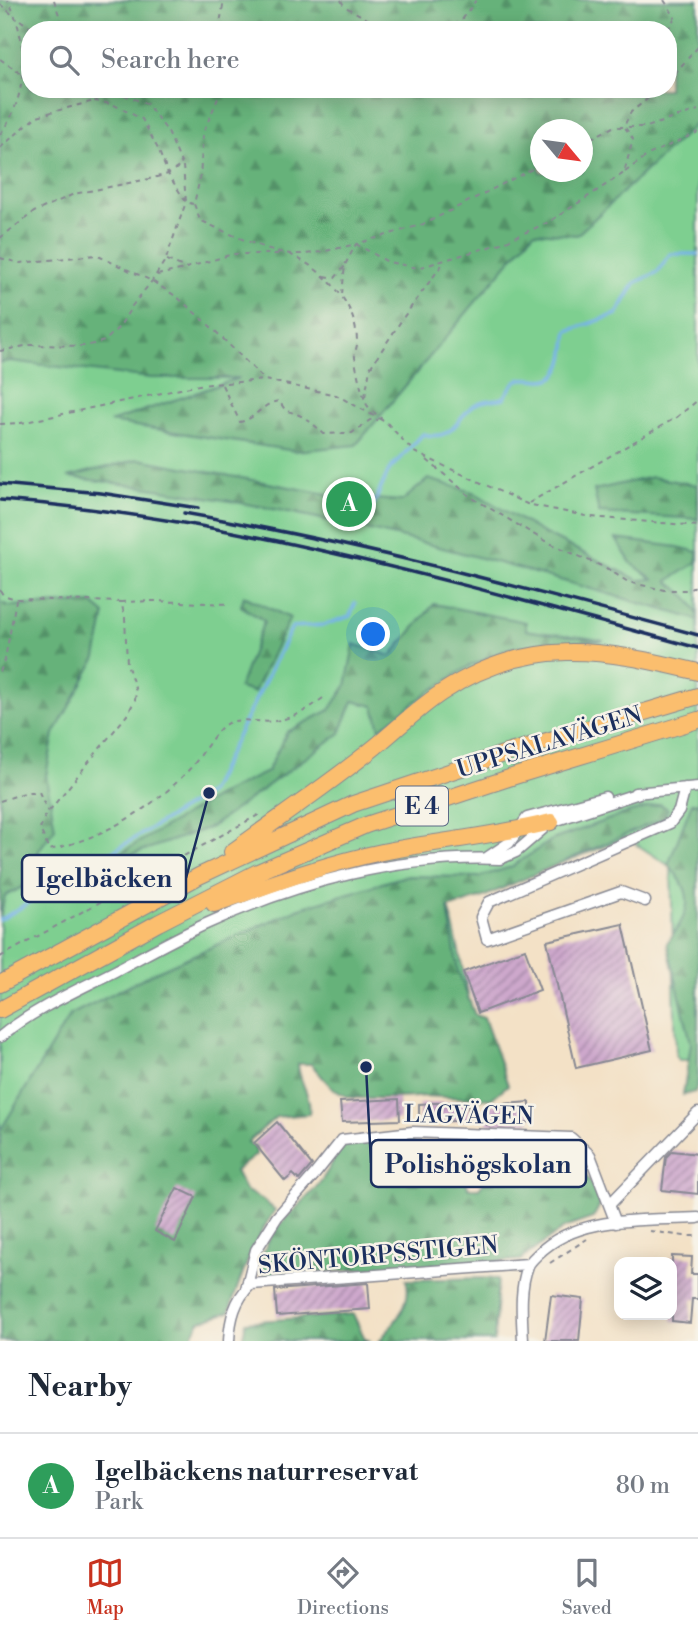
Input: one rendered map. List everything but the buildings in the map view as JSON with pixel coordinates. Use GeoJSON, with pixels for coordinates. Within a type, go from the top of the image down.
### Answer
{"type":"FeatureCollection","features":[{"type":"Feature","properties":{"kind":"highway"},"geometry":{"type":"LineString","coordinates":[[199,876],[367,753],[426,704],[486,669],[534,656],[586,651],[634,657],[698,672]]}},
{"type":"Feature","properties":{"kind":"highway","name":"UPPSALAVÄGEN"},"geometry":{"type":"LineString","coordinates":[[0,984],[199,876],[353,804],[500,755],[698,696]]}},
{"type":"Feature","properties":{"kind":"highway","name":"UPPSALAVÄGEN"},"geometry":{"type":"LineString","coordinates":[[0,1010],[158,923],[258,872],[366,825],[698,720]]}},
{"type":"Feature","properties":{"kind":"highway"},"geometry":{"type":"LineString","coordinates":[[158,923],[347,860],[551,822]]}},
{"type":"Feature","properties":{"kind":"street"},"geometry":{"type":"LineString","coordinates":[[485,858],[503,849],[527,818],[533,815],[610,796],[698,787]]}},
{"type":"Feature","properties":{"kind":"street"},"geometry":{"type":"LineString","coordinates":[[645,901],[621,892],[487,939],[481,917],[489,902],[670,823],[679,811],[685,788]]}},
{"type":"Feature","properties":{"kind":"street"},"geometry":{"type":"LineString","coordinates":[[0,1037],[31,1015],[205,924],[256,903],[317,883],[397,865],[450,858],[500,859],[516,852],[551,822],[639,793]]}},
{"type":"Feature","properties":{"kind":"street"},"geometry":{"type":"LineString","coordinates":[[610,1204],[698,1113]]}},
{"type":"Feature","properties":{"kind":"street","name":"LAGVÄGEN"},"geometry":{"type":"LineString","coordinates":[[247,1289],[256,1250],[277,1217],[342,1140],[412,1132],[570,1138],[590,1155],[615,1223]]}},
{"type":"Feature","properties":{"kind":"street"},"geometry":{"type":"LineString","coordinates":[[523,1341],[522,1295],[528,1264],[544,1248],[570,1232],[615,1223],[698,1218]]}},
{"type":"Feature","properties":{"kind":"street","name":"SKÖNTORPSSTIGEN"},"geometry":{"type":"LineString","coordinates":[[229,1341],[230,1322],[240,1295],[251,1284],[528,1264]]}},
{"type":"Feature","properties":{"kind":"path"},"geometry":{"type":"LineString","coordinates":[[8,0],[18,18],[21,47]]}},
{"type":"Feature","properties":{"kind":"path"},"geometry":{"type":"LineString","coordinates":[[54,0],[61,21]]}},
{"type":"Feature","properties":{"kind":"path"},"geometry":{"type":"LineString","coordinates":[[220,21],[224,0]]}},
{"type":"Feature","properties":{"kind":"path"},"geometry":{"type":"LineString","coordinates":[[341,0],[344,6],[371,21]]}},
{"type":"Feature","properties":{"kind":"path"},"geometry":{"type":"LineString","coordinates":[[460,21],[476,0]]}},
{"type":"Feature","properties":{"kind":"path"},"geometry":{"type":"LineString","coordinates":[[664,0],[675,17],[673,21]]}},
{"type":"Feature","properties":{"kind":"path"},"geometry":{"type":"LineString","coordinates":[[0,4],[22,21]]}},
{"type":"Feature","properties":{"kind":"path"},"geometry":{"type":"LineString","coordinates":[[677,70],[698,47]]}},
{"type":"Feature","properties":{"kind":"path"},"geometry":{"type":"LineString","coordinates":[[0,60],[21,74]]}},
{"type":"Feature","properties":{"kind":"path"},"geometry":{"type":"LineString","coordinates":[[0,134],[11,119],[21,86]]}},
{"type":"Feature","properties":{"kind":"path"},"geometry":{"type":"LineString","coordinates":[[88,98],[112,104],[142,119],[168,174],[186,202],[194,204]]}},
{"type":"Feature","properties":{"kind":"path"},"geometry":{"type":"LineString","coordinates":[[0,148],[37,116],[99,98]]}},
{"type":"Feature","properties":{"kind":"path"},"geometry":{"type":"LineString","coordinates":[[0,351],[30,345],[86,346],[105,341],[120,326],[166,259],[186,202],[183,165],[168,132],[147,104],[132,98]]}},
{"type":"Feature","properties":{"kind":"path"},"geometry":{"type":"LineString","coordinates":[[218,98],[203,133],[201,178],[194,204],[200,220],[224,232],[307,262],[342,295],[358,342],[355,357],[365,398],[368,405],[406,445],[424,457],[527,504],[590,517],[698,526]]}},
{"type":"Feature","properties":{"kind":"path"},"geometry":{"type":"LineString","coordinates":[[624,126],[631,113],[649,98]]}},
{"type":"Feature","properties":{"kind":"path"},"geometry":{"type":"LineString","coordinates":[[593,138],[613,127],[646,127],[698,110]]}},
{"type":"Feature","properties":{"kind":"path"},"geometry":{"type":"LineString","coordinates":[[624,126],[633,139],[624,173]]}},
{"type":"Feature","properties":{"kind":"path"},"geometry":{"type":"LineString","coordinates":[[356,244],[388,262],[418,268],[499,244],[549,222],[648,155],[698,132]]}},
{"type":"Feature","properties":{"kind":"path"},"geometry":{"type":"LineString","coordinates":[[0,237],[34,212],[74,194],[168,174],[183,165]]}},
{"type":"Feature","properties":{"kind":"path"},"geometry":{"type":"LineString","coordinates":[[156,276],[233,254],[323,252],[356,244],[424,224],[530,171]]}},
{"type":"Feature","properties":{"kind":"path"},"geometry":{"type":"LineString","coordinates":[[323,275],[335,278],[356,244]]}},
{"type":"Feature","properties":{"kind":"path"},"geometry":{"type":"LineString","coordinates":[[0,258],[20,263],[96,255],[152,281],[177,297],[265,380]]}},
{"type":"Feature","properties":{"kind":"path"},"geometry":{"type":"LineString","coordinates":[[166,259],[186,268]]}},
{"type":"Feature","properties":{"kind":"path"},"geometry":{"type":"LineString","coordinates":[[365,398],[370,368],[445,259]]}},
{"type":"Feature","properties":{"kind":"path"},"geometry":{"type":"LineString","coordinates":[[342,295],[345,265]]}},
{"type":"Feature","properties":{"kind":"path"},"geometry":{"type":"LineString","coordinates":[[0,424],[22,422],[199,385],[265,380],[335,395],[387,424]]}},
{"type":"Feature","properties":{"kind":"path"},"geometry":{"type":"LineString","coordinates":[[221,384],[240,422],[249,420],[268,402],[279,401],[286,411],[306,418],[324,434],[352,433],[370,420],[379,420]]}},
{"type":"Feature","properties":{"kind":"path"},"geometry":{"type":"LineString","coordinates":[[527,504],[677,417],[698,400]]}},
{"type":"Feature","properties":{"kind":"path"},"geometry":{"type":"LineString","coordinates":[[424,457],[471,497],[545,541],[608,569],[628,582],[664,590],[689,590],[698,584]]}},
{"type":"Feature","properties":{"kind":"path"},"geometry":{"type":"LineString","coordinates":[[0,590],[3,595],[16,599],[230,604]]}},
{"type":"Feature","properties":{"kind":"path"},"geometry":{"type":"LineString","coordinates":[[0,672],[5,659],[16,599]]}},
{"type":"Feature","properties":{"kind":"path"},"geometry":{"type":"LineString","coordinates":[[121,602],[125,617],[127,664],[136,691],[135,700],[127,715],[48,813],[40,829],[49,850],[73,845],[123,823],[170,788],[193,765],[224,725],[236,720],[273,722],[300,715],[323,698]]}},
{"type":"Feature","properties":{"kind":"path"},"geometry":{"type":"LineString","coordinates":[[0,801],[27,792],[39,792],[48,813]]}},
{"type":"Feature","properties":{"kind":"path"},"geometry":{"type":"LineString","coordinates":[[646,1231],[684,1237],[698,1236]]}},
{"type":"Feature","properties":{"kind":"path"},"geometry":{"type":"LineString","coordinates":[[550,1263],[587,1239]]}},
{"type":"Feature","properties":{"kind":"green space"},"geometry":{"type":"Polygon","coordinates":[[[0,0],[698,0],[698,1060],[679,1060],[676,1055],[671,867],[627,838],[449,906],[485,1073],[321,1055],[288,1067],[0,1341],[0,0]]]}},
{"type":"Feature","properties":{"kind":"green space"},"geometry":{"type":"Polygon","coordinates":[[[0,0],[698,0],[698,122],[577,235],[534,232],[356,445],[295,451],[110,422],[239,378],[151,378],[10,361],[0,363],[0,0]]]}},
{"type":"Feature","properties":{"kind":"green space"},"geometry":{"type":"Polygon","coordinates":[[[139,459],[343,497],[402,501],[428,479],[473,492],[543,533],[638,580],[653,579],[631,563],[616,539],[698,552],[696,563],[668,581],[692,603],[698,620],[472,556],[335,522],[202,496],[68,477],[139,459]]]}},
{"type":"Feature","properties":{"kind":"green space"},"geometry":{"type":"Polygon","coordinates":[[[652,477],[698,485],[698,519],[599,513],[594,490],[652,477]]]}},
{"type":"Feature","properties":{"kind":"green space"},"geometry":{"type":"Polygon","coordinates":[[[244,596],[290,618],[254,692],[239,688],[264,621],[241,606],[244,596]]]}},
{"type":"Feature","properties":{"kind":"green space"},"geometry":{"type":"Polygon","coordinates":[[[0,602],[9,606],[92,603],[105,614],[96,658],[54,734],[46,776],[55,828],[39,850],[34,881],[5,896],[0,918],[0,602]]]}},
{"type":"Feature","properties":{"kind":"green space"},"geometry":{"type":"Polygon","coordinates":[[[434,604],[526,622],[526,630],[604,641],[510,648],[468,667],[423,696],[380,729],[374,706],[353,701],[340,733],[211,827],[133,854],[88,880],[84,874],[225,792],[267,772],[287,732],[330,710],[346,686],[354,644],[391,656],[434,604]]]}},
{"type":"Feature","properties":{"kind":"green space"},"geometry":{"type":"Polygon","coordinates":[[[692,803],[698,803],[698,1081],[695,1092],[683,1095],[691,1043],[667,943],[685,913],[687,895],[684,886],[668,865],[692,803]]]}},
{"type":"Feature","properties":{"kind":"green space"},"geometry":{"type":"Polygon","coordinates":[[[660,804],[668,809],[664,818],[483,897],[448,908],[458,971],[475,1015],[484,1018],[508,1085],[491,1099],[349,1097],[333,1088],[311,1064],[298,1064],[309,1101],[309,1114],[276,1117],[248,1142],[256,1148],[256,1155],[235,1171],[245,1190],[275,1210],[254,1247],[229,1312],[200,1321],[189,1341],[0,1341],[0,1131],[70,1015],[155,972],[300,908],[405,876],[479,877],[511,867],[552,840],[660,804]]]}},
{"type":"Feature","properties":{"kind":"green space"},"geometry":{"type":"Polygon","coordinates":[[[403,1137],[413,1141],[415,1178],[465,1175],[468,1188],[479,1188],[485,1180],[533,1179],[542,1170],[542,1157],[552,1148],[564,1152],[591,1182],[598,1193],[600,1205],[593,1218],[564,1228],[520,1260],[266,1275],[261,1271],[262,1256],[267,1243],[321,1181],[343,1142],[403,1137]]]}},
{"type":"Feature","properties":{"kind":"green space"},"geometry":{"type":"Polygon","coordinates":[[[498,1279],[494,1341],[379,1341],[405,1305],[408,1288],[406,1280],[498,1279]]]}},
{"type":"Feature","properties":{"kind":"green space"},"geometry":{"type":"Polygon","coordinates":[[[353,1314],[365,1339],[371,1341],[242,1341],[246,1322],[353,1314]]]}},
{"type":"Feature","properties":{"kind":"waterway"},"geometry":{"type":"LineString","coordinates":[[373,506],[389,470],[423,434],[434,436],[450,431],[470,408],[482,402],[504,398],[518,380],[547,380],[553,377],[558,373],[563,361],[568,331],[617,314],[635,283],[658,272],[670,254],[698,254]]}},
{"type":"Feature","properties":{"kind":"waterway"},"geometry":{"type":"LineString","coordinates":[[0,920],[209,793],[292,627],[324,625],[350,616],[355,603]]}},
{"type":"Feature","properties":{"kind":"railway"},"geometry":{"type":"LineString","coordinates":[[0,484],[101,493],[198,508]]}},
{"type":"Feature","properties":{"kind":"railway"},"geometry":{"type":"LineString","coordinates":[[0,500],[88,509],[264,538],[439,579],[698,648]]}},
{"type":"Feature","properties":{"kind":"railway"},"geometry":{"type":"LineString","coordinates":[[184,513],[378,553],[698,635]]}},
{"type":"Feature","properties":{"kind":"place","name":"Igelbäckens naturreservat"},"geometry":{"type":"Point","coordinates":[349,504]}},
{"type":"Feature","properties":{"kind":"place","name":"Igelbäcken"},"geometry":{"type":"Point","coordinates":[209,793]}},
{"type":"Feature","properties":{"kind":"place","name":"Polishögskolan"},"geometry":{"type":"Point","coordinates":[366,1067]}}]}
